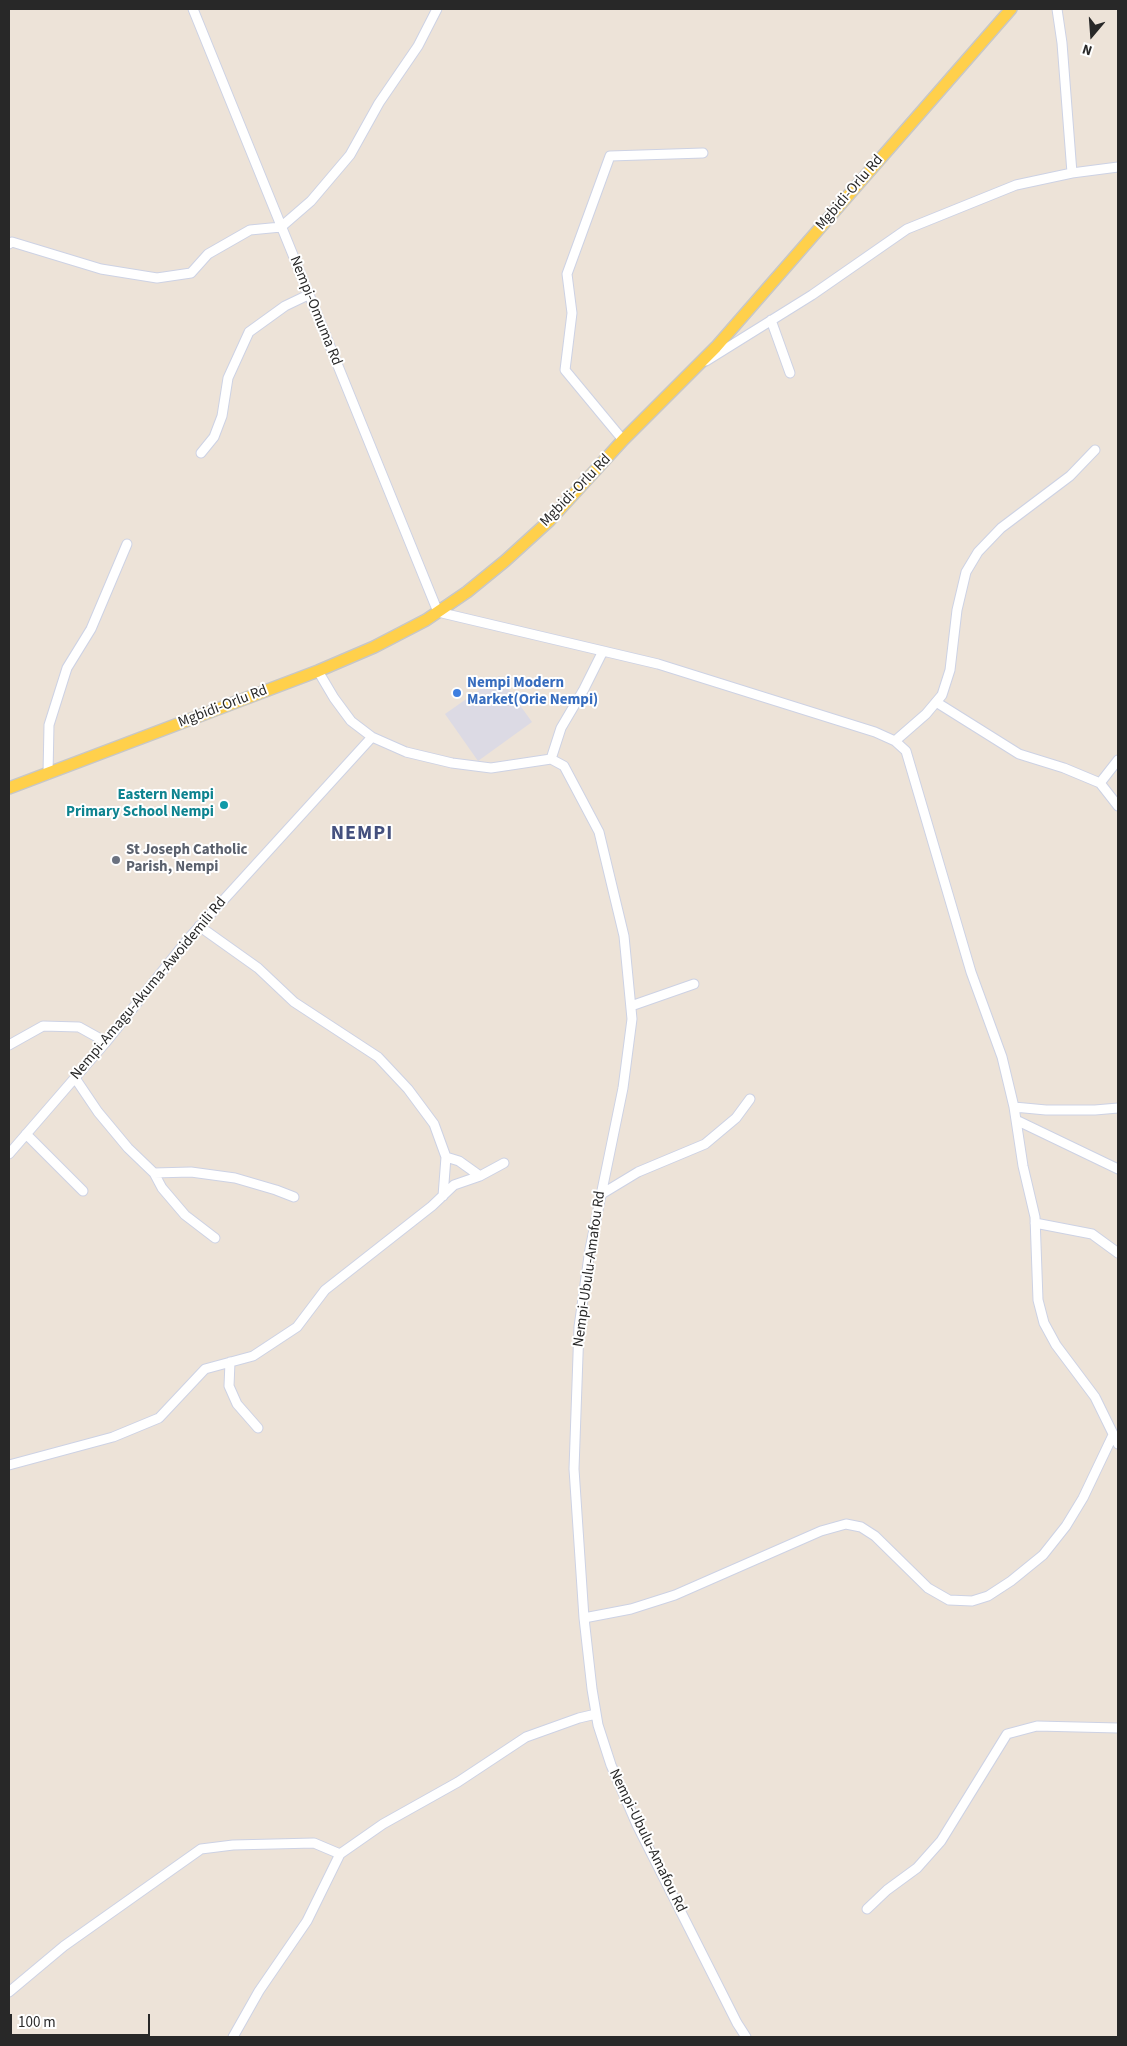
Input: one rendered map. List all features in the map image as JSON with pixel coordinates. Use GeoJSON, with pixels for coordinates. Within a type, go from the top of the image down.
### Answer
{"type":"FeatureCollection","features":[{"type":"Feature","properties":{"kind":"main road","name":"Mgbidi-Orlu Rd"},"geometry":{"type":"LineString","coordinates":[[9,788],[374,648],[438,612],[466,592],[505,561],[548,521],[623,440],[716,347],[1011,9]]}},
{"type":"Feature","properties":{"kind":"street","name":"Nempi-Omuma Rd"},"geometry":{"type":"LineString","coordinates":[[193,9],[438,612]]}},
{"type":"Feature","properties":{"kind":"street"},"geometry":{"type":"LineString","coordinates":[[9,244],[12,242],[101,269],[157,278],[191,273],[208,254],[250,230],[281,227],[311,201],[350,155],[379,103],[418,46],[437,9]]}},
{"type":"Feature","properties":{"kind":"street"},"geometry":{"type":"LineString","coordinates":[[1057,9],[1062,43],[1072,173]]}},
{"type":"Feature","properties":{"kind":"street"},"geometry":{"type":"LineString","coordinates":[[623,440],[565,370],[572,313],[568,274],[610,156],[703,153]]}},
{"type":"Feature","properties":{"kind":"street"},"geometry":{"type":"LineString","coordinates":[[695,368],[812,294],[907,229],[1016,185],[1072,173],[1118,167]]}},
{"type":"Feature","properties":{"kind":"street"},"geometry":{"type":"LineString","coordinates":[[201,452],[214,437],[222,416],[228,378],[249,332],[285,306],[308,295]]}},
{"type":"Feature","properties":{"kind":"street"},"geometry":{"type":"LineString","coordinates":[[771,320],[790,373]]}},
{"type":"Feature","properties":{"kind":"street"},"geometry":{"type":"LineString","coordinates":[[895,740],[936,702],[942,694],[950,670],[957,610],[966,572],[978,552],[1001,528],[1070,476],[1095,450]]}},
{"type":"Feature","properties":{"kind":"street"},"geometry":{"type":"LineString","coordinates":[[48,774],[49,725],[67,668],[91,629],[128,544]]}},
{"type":"Feature","properties":{"kind":"street"},"geometry":{"type":"LineString","coordinates":[[438,612],[658,664],[875,732],[895,740],[906,751],[971,972],[1002,1056],[1014,1107],[1023,1166],[1035,1222],[1038,1300],[1044,1323],[1056,1345],[1095,1397],[1118,1444]]}},
{"type":"Feature","properties":{"kind":"street"},"geometry":{"type":"LineString","coordinates":[[318,671],[334,698],[351,721],[372,738],[406,752],[452,764],[491,768],[551,759],[561,728],[584,689],[603,651]]}},
{"type":"Feature","properties":{"kind":"street"},"geometry":{"type":"LineString","coordinates":[[936,702],[1019,754],[1064,768],[1100,783],[1118,806]]}},
{"type":"Feature","properties":{"kind":"street","name":"Nempi-Amagu-Akuma-Awoidemili Rd"},"geometry":{"type":"LineString","coordinates":[[9,1154],[106,1042],[199,926],[372,738]]}},
{"type":"Feature","properties":{"kind":"street","name":"Nempi-Ubulu-Amafou Rd"},"geometry":{"type":"LineString","coordinates":[[551,759],[564,766],[599,832],[624,936],[632,1019],[628,1055],[590,1248],[579,1327],[576,1378],[574,1469],[584,1618],[596,1714],[610,1765],[637,1825],[736,2023],[746,2037]]}},
{"type":"Feature","properties":{"kind":"street"},"geometry":{"type":"LineString","coordinates":[[1100,783],[1118,760]]}},
{"type":"Feature","properties":{"kind":"street"},"geometry":{"type":"LineString","coordinates":[[199,926],[258,968],[294,1002],[378,1057],[408,1089],[434,1124],[446,1157],[443,1196]]}},
{"type":"Feature","properties":{"kind":"street"},"geometry":{"type":"LineString","coordinates":[[631,1006],[694,984]]}},
{"type":"Feature","properties":{"kind":"street"},"geometry":{"type":"LineString","coordinates":[[9,1045],[43,1026],[79,1028],[106,1042]]}},
{"type":"Feature","properties":{"kind":"street"},"geometry":{"type":"LineString","coordinates":[[75,1078],[98,1112],[128,1148],[154,1173],[162,1188],[185,1215],[215,1238]]}},
{"type":"Feature","properties":{"kind":"street"},"geometry":{"type":"LineString","coordinates":[[600,1195],[638,1172],[705,1144],[736,1118],[750,1099]]}},
{"type":"Feature","properties":{"kind":"street"},"geometry":{"type":"LineString","coordinates":[[1014,1107],[1046,1110],[1118,1108]]}},
{"type":"Feature","properties":{"kind":"street"},"geometry":{"type":"LineString","coordinates":[[1016,1120],[1118,1169]]}},
{"type":"Feature","properties":{"kind":"street"},"geometry":{"type":"LineString","coordinates":[[26,1134],[83,1191]]}},
{"type":"Feature","properties":{"kind":"street"},"geometry":{"type":"LineString","coordinates":[[446,1157],[459,1161],[480,1176]]}},
{"type":"Feature","properties":{"kind":"street"},"geometry":{"type":"LineString","coordinates":[[9,1465],[113,1437],[159,1418],[205,1369],[253,1356],[297,1327],[325,1290],[443,1196],[454,1185],[480,1176],[504,1163]]}},
{"type":"Feature","properties":{"kind":"street"},"geometry":{"type":"LineString","coordinates":[[154,1173],[191,1172],[235,1178],[294,1197]]}},
{"type":"Feature","properties":{"kind":"street"},"geometry":{"type":"LineString","coordinates":[[1035,1222],[1092,1234],[1118,1253]]}},
{"type":"Feature","properties":{"kind":"street"},"geometry":{"type":"LineString","coordinates":[[230,1362],[229,1386],[237,1404],[258,1428]]}},
{"type":"Feature","properties":{"kind":"street"},"geometry":{"type":"LineString","coordinates":[[584,1618],[631,1609],[675,1595],[821,1531],[846,1524],[861,1526],[875,1536],[928,1588],[949,1600],[972,1601],[988,1596],[1011,1581],[1043,1555],[1066,1526],[1083,1498],[1113,1436]]}},
{"type":"Feature","properties":{"kind":"street"},"geometry":{"type":"LineString","coordinates":[[234,2037],[259,1991],[307,1921],[340,1854],[383,1824],[458,1782],[526,1737],[579,1718],[596,1714]]}},
{"type":"Feature","properties":{"kind":"street"},"geometry":{"type":"LineString","coordinates":[[867,1909],[887,1890],[917,1868],[941,1841],[1007,1734],[1036,1726],[1118,1728]]}},
{"type":"Feature","properties":{"kind":"street"},"geometry":{"type":"LineString","coordinates":[[9,1992],[64,1946],[201,1849],[234,1845],[314,1843],[340,1854]]}},
{"type":"Feature","properties":{"kind":"shaded area"},"geometry":{"type":"Polygon","coordinates":[[[499,676],[532,722],[478,761],[445,714],[499,676]]]}},
{"type":"Feature","properties":{"kind":"place","name":"Nempi Modern Market(Orie Nempi)"},"geometry":{"type":"Point","coordinates":[457,693]}},
{"type":"Feature","properties":{"kind":"place","name":"Eastern Nempi Primary School Nempi"},"geometry":{"type":"Point","coordinates":[224,805]}},
{"type":"Feature","properties":{"kind":"place","name":"St Joseph Catholic Parish, Nempi"},"geometry":{"type":"Point","coordinates":[116,860]}},
{"type":"Feature","properties":{"kind":"district","name":"NEMPI"},"geometry":{"type":"Point","coordinates":[362,835]}}]}
